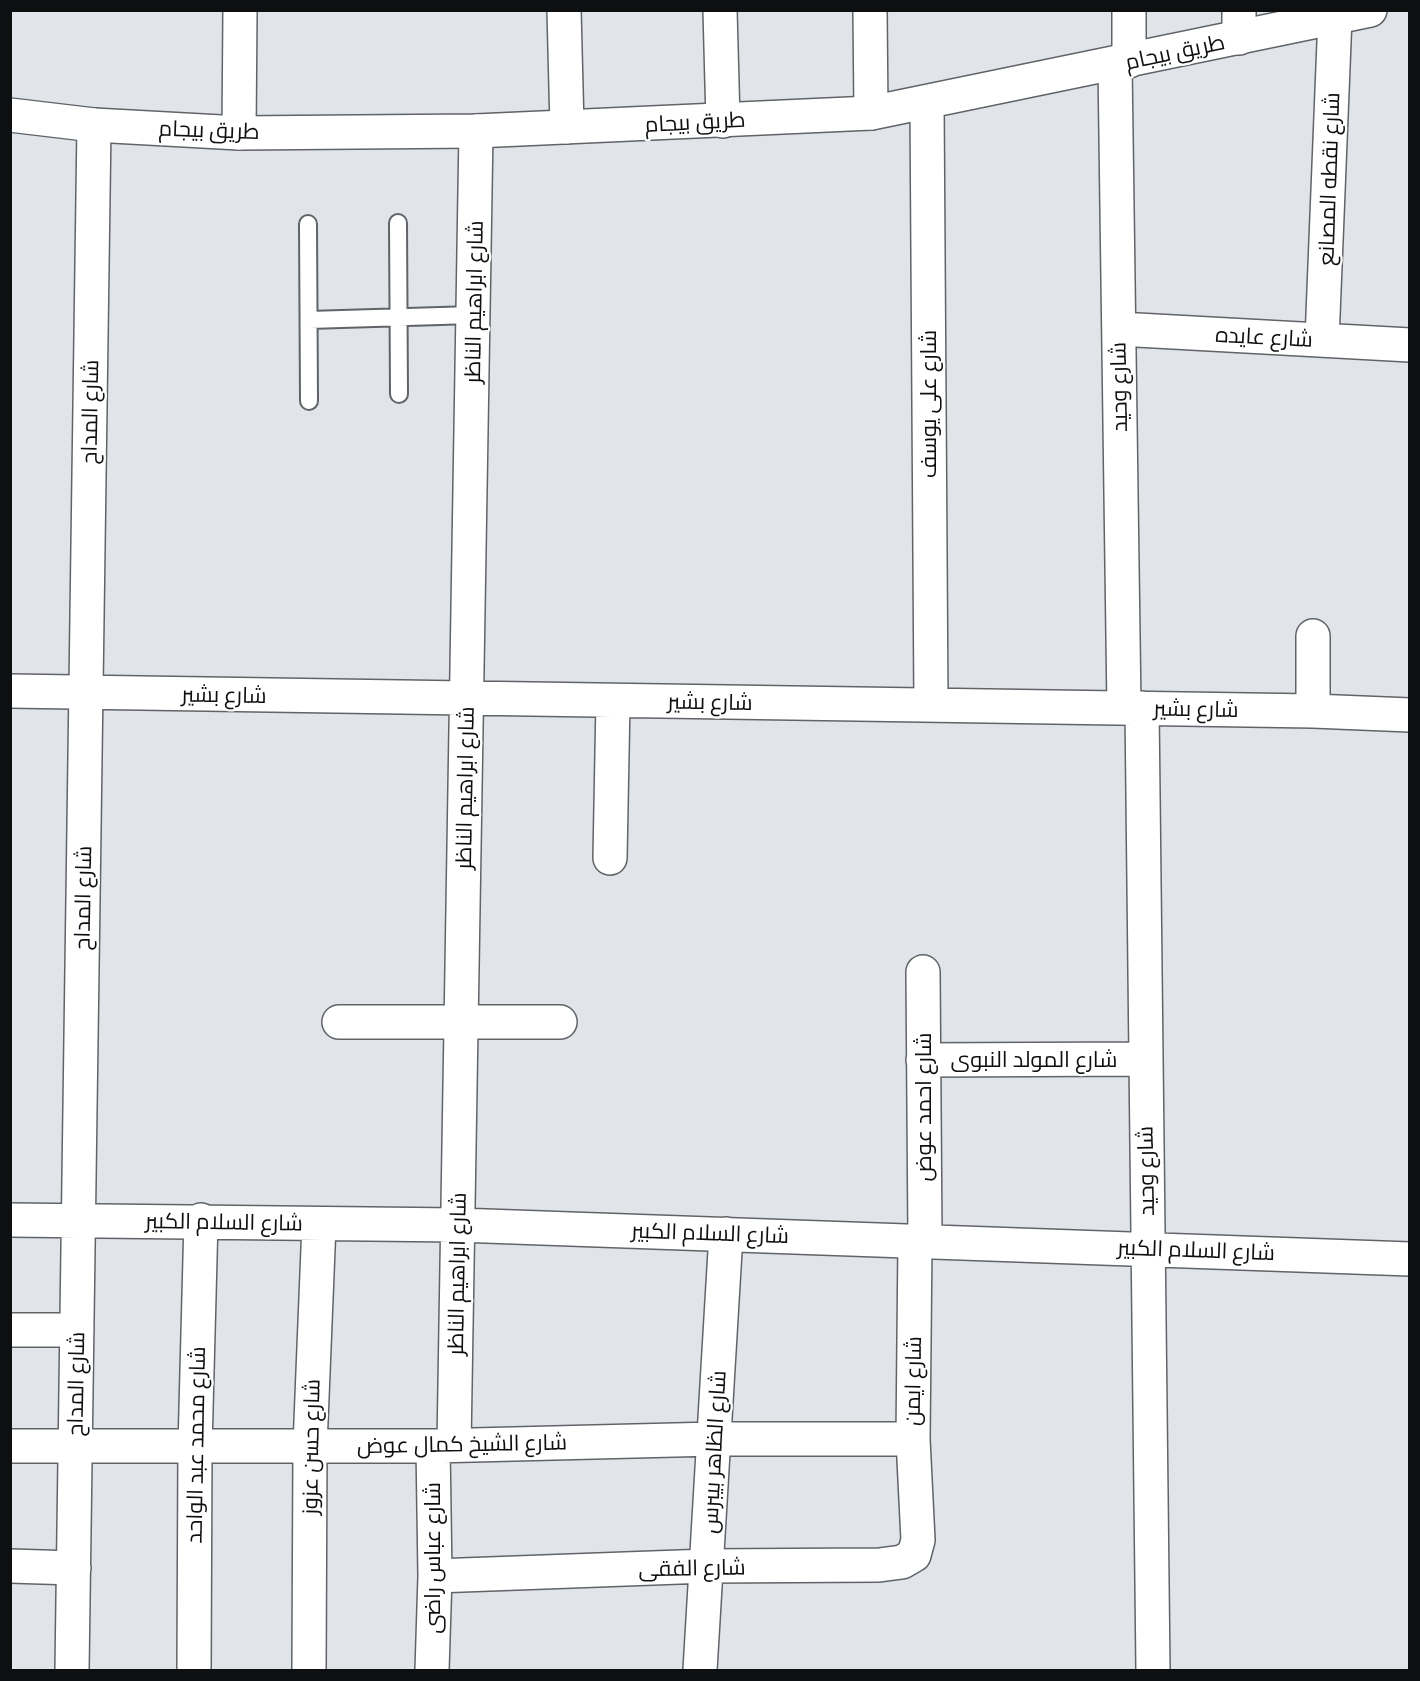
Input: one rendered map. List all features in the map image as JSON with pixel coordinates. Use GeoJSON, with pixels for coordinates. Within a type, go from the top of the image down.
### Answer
{"type":"FeatureCollection","features":[{"type":"Feature","properties":{"kind":"street"},"geometry":{"type":"LineString","coordinates":[[239,133],[240,10]]}},
{"type":"Feature","properties":{"kind":"street"},"geometry":{"type":"LineString","coordinates":[[564,10],[567,128]]}},
{"type":"Feature","properties":{"kind":"street"},"geometry":{"type":"LineString","coordinates":[[720,10],[723,121]]}},
{"type":"Feature","properties":{"kind":"street"},"geometry":{"type":"LineString","coordinates":[[870,10],[871,113]]}},
{"type":"Feature","properties":{"kind":"street","name":"شارع وحيد"},"geometry":{"type":"LineString","coordinates":[[1129,10],[1122,63],[1119,329],[1145,1059],[1153,1671]]}},
{"type":"Feature","properties":{"kind":"street","name":"طريق بيجام"},"geometry":{"type":"LineString","coordinates":[[10,115],[94,125],[239,133],[476,131],[871,113],[927,104],[1122,63],[1239,24],[1351,13]]}},
{"type":"Feature","properties":{"kind":"street","name":"شارع نقطه المصانع"},"geometry":{"type":"LineString","coordinates":[[1322,340],[1351,13]]}},
{"type":"Feature","properties":{"kind":"street","name":"شارع على يوسف"},"geometry":{"type":"LineString","coordinates":[[927,104],[931,705]]}},
{"type":"Feature","properties":{"kind":"street","name":"شارع المداح"},"geometry":{"type":"LineString","coordinates":[[72,1671],[94,125]]}},
{"type":"Feature","properties":{"kind":"street","name":"شارع ابراهيم الناظر"},"geometry":{"type":"LineString","coordinates":[[443,1445],[458,1226],[476,131]]}},
{"type":"Feature","properties":{"kind":"street","name":"شارع عايده"},"geometry":{"type":"LineString","coordinates":[[1119,329],[1410,345]]}},
{"type":"Feature","properties":{"kind":"street"},"geometry":{"type":"LineString","coordinates":[[1313,636],[1313,711]]}},
{"type":"Feature","properties":{"kind":"street","name":"شارع بشير"},"geometry":{"type":"LineString","coordinates":[[10,692],[1133,708],[1410,715]]}},
{"type":"Feature","properties":{"kind":"street"},"geometry":{"type":"LineString","coordinates":[[610,858],[613,701]]}},
{"type":"Feature","properties":{"kind":"street","name":"شارع احمد عوض"},"geometry":{"type":"LineString","coordinates":[[920,1241],[923,972]]}},
{"type":"Feature","properties":{"kind":"street"},"geometry":{"type":"LineString","coordinates":[[339,1022],[560,1022]]}},
{"type":"Feature","properties":{"kind":"street","name":"شارع المولد النبوى"},"geometry":{"type":"LineString","coordinates":[[923,1060],[1145,1059]]}},
{"type":"Feature","properties":{"kind":"street","name":"شارع السلام الكبير"},"geometry":{"type":"LineString","coordinates":[[10,1220],[201,1220],[458,1226],[1147,1248],[1410,1259]]}},
{"type":"Feature","properties":{"kind":"street","name":"شارع محمد عبد الواحد"},"geometry":{"type":"LineString","coordinates":[[194,1671],[195,1448],[201,1220]]}},
{"type":"Feature","properties":{"kind":"street","name":"شارع حسن عزوز"},"geometry":{"type":"LineString","coordinates":[[309,1671],[310,1446],[319,1224]]}},
{"type":"Feature","properties":{"kind":"street","name":"شارع الظاهر بيبرس"},"geometry":{"type":"LineString","coordinates":[[700,1671],[726,1234]]}},
{"type":"Feature","properties":{"kind":"street","name":"شارع ايمن"},"geometry":{"type":"LineString","coordinates":[[916,1522],[913,1438],[920,1241]]}},
{"type":"Feature","properties":{"kind":"street"},"geometry":{"type":"LineString","coordinates":[[10,1330],[77,1330]]}},
{"type":"Feature","properties":{"kind":"street","name":"شارع الشيخ كمال عوض"},"geometry":{"type":"LineString","coordinates":[[10,1446],[195,1448],[913,1438]]}},
{"type":"Feature","properties":{"kind":"street","name":"شارع عباس راضى"},"geometry":{"type":"LineString","coordinates":[[432,1671],[443,1445]]}},
{"type":"Feature","properties":{"kind":"street","name":"شارع الفقى"},"geometry":{"type":"LineString","coordinates":[[435,1576],[706,1566],[879,1565],[902,1562],[914,1555],[918,1540],[916,1522]]}},
{"type":"Feature","properties":{"kind":"street"},"geometry":{"type":"LineString","coordinates":[[10,1566],[74,1568]]}},
{"type":"Feature","properties":{"kind":"lane"},"geometry":{"type":"LineString","coordinates":[[398,223],[399,394]]}},
{"type":"Feature","properties":{"kind":"lane"},"geometry":{"type":"LineString","coordinates":[[308,224],[309,400]]}},
{"type":"Feature","properties":{"kind":"lane"},"geometry":{"type":"LineString","coordinates":[[309,320],[473,315]]}}]}
